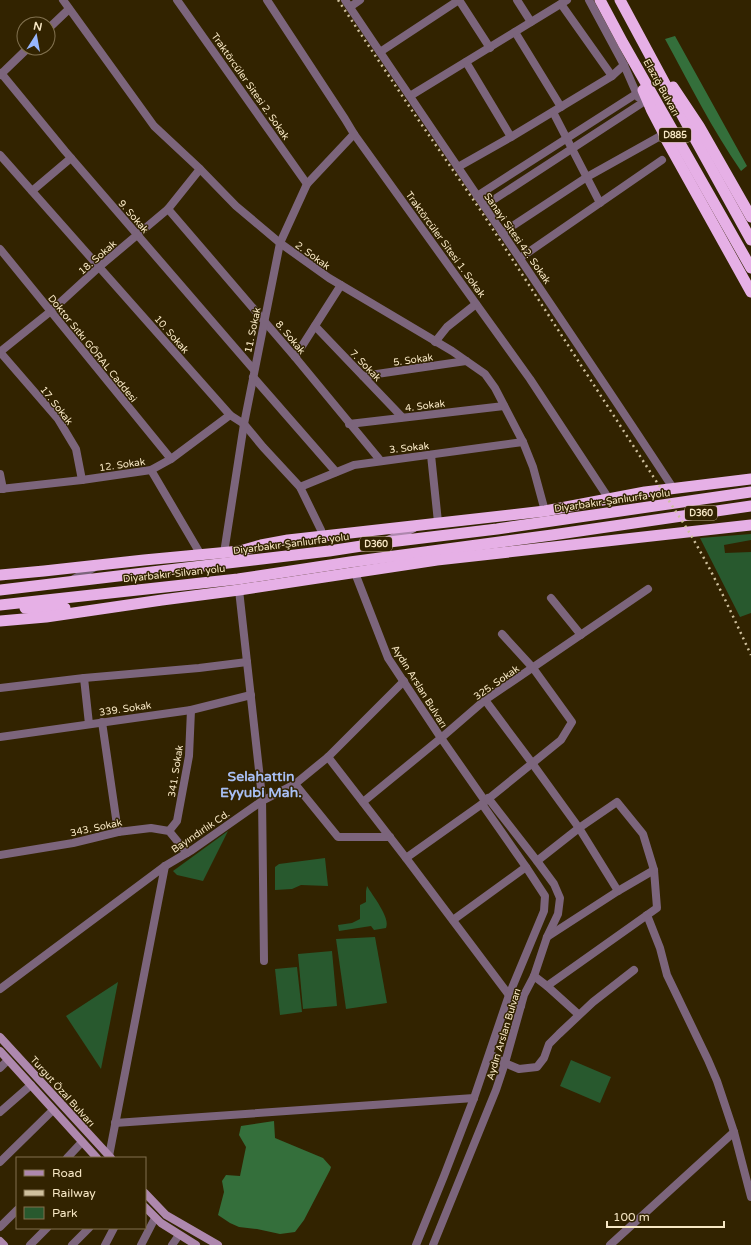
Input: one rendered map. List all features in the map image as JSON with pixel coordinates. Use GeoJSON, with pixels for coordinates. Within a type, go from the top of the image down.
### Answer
{"type":"FeatureCollection","features":[{"type":"Feature","properties":{"kind":"highway","name":"Elazığ Bulvarı"},"geometry":{"type":"LineString","coordinates":[[600,0],[751,268]]}},
{"type":"Feature","properties":{"kind":"highway","name":"Elazığ Bulvarı"},"geometry":{"type":"LineString","coordinates":[[620,0],[751,240]]}},
{"type":"Feature","properties":{"kind":"highway"},"geometry":{"type":"LineString","coordinates":[[636,31],[699,126],[751,217]]}},
{"type":"Feature","properties":{"kind":"highway"},"geometry":{"type":"LineString","coordinates":[[623,43],[652,111],[670,148],[751,292]]}},
{"type":"Feature","properties":{"kind":"highway"},"geometry":{"type":"LineString","coordinates":[[0,575],[240,551],[288,540],[545,511],[673,488],[751,479]]}},
{"type":"Feature","properties":{"kind":"highway","name":"Diyarbakır-Şanlıurfa yolu"},"geometry":{"type":"LineString","coordinates":[[0,590],[329,551],[497,529],[751,492]]}},
{"type":"Feature","properties":{"kind":"highway","name":"D360"},"geometry":{"type":"LineString","coordinates":[[552,535],[751,506]]}},
{"type":"Feature","properties":{"kind":"highway","name":"D360"},"geometry":{"type":"LineString","coordinates":[[355,572],[496,553],[751,525]]}},
{"type":"Feature","properties":{"kind":"highway"},"geometry":{"type":"LineString","coordinates":[[496,553],[552,535]]}},
{"type":"Feature","properties":{"kind":"highway","name":"Diyarbakır-Silvan yolu"},"geometry":{"type":"LineString","coordinates":[[0,606],[238,579],[350,562],[552,535]]}},
{"type":"Feature","properties":{"kind":"highway"},"geometry":{"type":"LineString","coordinates":[[0,621],[46,617],[355,572]]}},
{"type":"Feature","properties":{"kind":"highway"},"geometry":{"type":"LineString","coordinates":[[0,606],[100,609]]}},
{"type":"Feature","properties":{"kind":"main road"},"geometry":{"type":"LineString","coordinates":[[381,543],[424,524]]}},
{"type":"Feature","properties":{"kind":"main road","name":"Turgut Özal Bulvarı"},"geometry":{"type":"LineString","coordinates":[[0,1037],[110,1157]]}},
{"type":"Feature","properties":{"kind":"main road","name":"Turgut Özal Bulvarı"},"geometry":{"type":"LineString","coordinates":[[0,1051],[96,1157]]}},
{"type":"Feature","properties":{"kind":"main road"},"geometry":{"type":"LineString","coordinates":[[146,1194],[166,1214],[218,1245]]}},
{"type":"Feature","properties":{"kind":"main road"},"geometry":{"type":"LineString","coordinates":[[146,1208],[162,1224],[196,1245]]}},
{"type":"Feature","properties":{"kind":"main road"},"geometry":{"type":"LineString","coordinates":[[0,1241],[4,1245]]}},
{"type":"Feature","properties":{"kind":"street","name":"2. Sokak"},"geometry":{"type":"LineString","coordinates":[[63,0],[154,126],[200,169],[236,206],[280,243],[329,278],[452,351],[485,374],[495,388],[523,442],[533,467],[545,511]]}},
{"type":"Feature","properties":{"kind":"street","name":"Traktörcüler Sitesi 2. Sokak"},"geometry":{"type":"LineString","coordinates":[[178,0],[307,184]]}},
{"type":"Feature","properties":{"kind":"street","name":"Traktörcüler Sitesi 1. Sokak"},"geometry":{"type":"LineString","coordinates":[[267,0],[346,119],[354,134],[530,379],[609,499]]}},
{"type":"Feature","properties":{"kind":"street"},"geometry":{"type":"LineString","coordinates":[[347,4],[360,0]]}},
{"type":"Feature","properties":{"kind":"street"},"geometry":{"type":"LineString","coordinates":[[380,52],[459,0],[490,48]]}},
{"type":"Feature","properties":{"kind":"street"},"geometry":{"type":"LineString","coordinates":[[517,0],[531,22]]}},
{"type":"Feature","properties":{"kind":"street"},"geometry":{"type":"LineString","coordinates":[[589,0],[624,65],[636,94],[642,103],[652,111]]}},
{"type":"Feature","properties":{"kind":"street"},"geometry":{"type":"LineString","coordinates":[[410,96],[564,2],[612,76]]}},
{"type":"Feature","properties":{"kind":"street","name":"Sanayi Sitesi 42. Sokak"},"geometry":{"type":"LineString","coordinates":[[347,4],[592,364],[673,488]]}},
{"type":"Feature","properties":{"kind":"street"},"geometry":{"type":"LineString","coordinates":[[56,21],[69,9]]}},
{"type":"Feature","properties":{"kind":"street"},"geometry":{"type":"LineString","coordinates":[[515,32],[561,107]]}},
{"type":"Feature","properties":{"kind":"street"},"geometry":{"type":"LineString","coordinates":[[1,74],[20,56]]}},
{"type":"Feature","properties":{"kind":"street"},"geometry":{"type":"LineString","coordinates":[[466,62],[511,137]]}},
{"type":"Feature","properties":{"kind":"street"},"geometry":{"type":"LineString","coordinates":[[458,167],[612,76],[624,65]]}},
{"type":"Feature","properties":{"kind":"street","name":"9. Sokak"},"geometry":{"type":"LineString","coordinates":[[1,74],[336,472]]}},
{"type":"Feature","properties":{"kind":"street"},"geometry":{"type":"LineString","coordinates":[[477,196],[636,94]]}},
{"type":"Feature","properties":{"kind":"street"},"geometry":{"type":"LineString","coordinates":[[484,206],[642,103]]}},
{"type":"Feature","properties":{"kind":"street"},"geometry":{"type":"LineString","coordinates":[[553,112],[600,203]]}},
{"type":"Feature","properties":{"kind":"street","name":"11. Sokak"},"geometry":{"type":"LineString","coordinates":[[224,553],[253,373],[265,322],[280,243],[307,184],[354,134]]}},
{"type":"Feature","properties":{"kind":"street"},"geometry":{"type":"LineString","coordinates":[[502,233],[587,177],[664,134]]}},
{"type":"Feature","properties":{"kind":"street","name":"10. Sokak"},"geometry":{"type":"LineString","coordinates":[[0,155],[230,415],[244,424],[300,487],[321,530]]}},
{"type":"Feature","properties":{"kind":"street"},"geometry":{"type":"LineString","coordinates":[[32,191],[71,158]]}},
{"type":"Feature","properties":{"kind":"street"},"geometry":{"type":"LineString","coordinates":[[520,258],[662,160]]}},
{"type":"Feature","properties":{"kind":"street","name":"18. Sokak"},"geometry":{"type":"LineString","coordinates":[[0,352],[51,311],[168,209],[200,169]]}},
{"type":"Feature","properties":{"kind":"street","name":"8. Sokak"},"geometry":{"type":"LineString","coordinates":[[168,209],[295,357],[380,460]]}},
{"type":"Feature","properties":{"kind":"street","name":"Doktor Sıtkı GÖRAL Caddesi"},"geometry":{"type":"LineString","coordinates":[[0,250],[171,459]]}},
{"type":"Feature","properties":{"kind":"street"},"geometry":{"type":"LineString","coordinates":[[295,357],[341,285]]}},
{"type":"Feature","properties":{"kind":"street"},"geometry":{"type":"LineString","coordinates":[[435,342],[447,327],[476,304]]}},
{"type":"Feature","properties":{"kind":"street","name":"7. Sokak"},"geometry":{"type":"LineString","coordinates":[[315,326],[402,417]]}},
{"type":"Feature","properties":{"kind":"street","name":"17. Sokak"},"geometry":{"type":"LineString","coordinates":[[0,352],[58,419],[76,449],[82,480]]}},
{"type":"Feature","properties":{"kind":"street","name":"5. Sokak"},"geometry":{"type":"LineString","coordinates":[[363,376],[466,361]]}},
{"type":"Feature","properties":{"kind":"street","name":"4. Sokak"},"geometry":{"type":"LineString","coordinates":[[349,424],[504,406]]}},
{"type":"Feature","properties":{"kind":"street","name":"12. Sokak"},"geometry":{"type":"LineString","coordinates":[[1,489],[82,480],[151,470],[171,459],[230,415]]}},
{"type":"Feature","properties":{"kind":"street","name":"3. Sokak"},"geometry":{"type":"LineString","coordinates":[[300,487],[354,465],[380,460],[431,455],[523,442]]}},
{"type":"Feature","properties":{"kind":"street"},"geometry":{"type":"LineString","coordinates":[[431,455],[438,522]]}},
{"type":"Feature","properties":{"kind":"street"},"geometry":{"type":"LineString","coordinates":[[151,470],[201,555]]}},
{"type":"Feature","properties":{"kind":"street"},"geometry":{"type":"LineString","coordinates":[[0,474],[1,489]]}},
{"type":"Feature","properties":{"kind":"street"},"geometry":{"type":"LineString","coordinates":[[68,582],[99,565]]}},
{"type":"Feature","properties":{"kind":"street","name":"Aydın Arslan Bulvarı"},"geometry":{"type":"LineString","coordinates":[[355,572],[388,658],[485,801],[545,896],[544,911],[510,995],[474,1098],[416,1245]]}},
{"type":"Feature","properties":{"kind":"street","name":"325. Sokak"},"geometry":{"type":"LineString","coordinates":[[362,802],[485,700],[648,589]]}},
{"type":"Feature","properties":{"kind":"street"},"geometry":{"type":"LineString","coordinates":[[239,590],[262,801],[264,961]]}},
{"type":"Feature","properties":{"kind":"street"},"geometry":{"type":"LineString","coordinates":[[551,598],[581,635]]}},
{"type":"Feature","properties":{"kind":"street"},"geometry":{"type":"LineString","coordinates":[[406,858],[485,801],[561,740],[572,722],[533,668],[502,634]]}},
{"type":"Feature","properties":{"kind":"street"},"geometry":{"type":"LineString","coordinates":[[0,688],[247,662]]}},
{"type":"Feature","properties":{"kind":"street"},"geometry":{"type":"LineString","coordinates":[[84,678],[88,724]]}},
{"type":"Feature","properties":{"kind":"street","name":"Bayındırlık Cd."},"geometry":{"type":"LineString","coordinates":[[0,989],[164,866],[187,853],[262,801],[295,784],[328,757],[404,681]]}},
{"type":"Feature","properties":{"kind":"street","name":"339. Sokak"},"geometry":{"type":"LineString","coordinates":[[0,737],[191,710],[251,695]]}},
{"type":"Feature","properties":{"kind":"street"},"geometry":{"type":"LineString","coordinates":[[485,700],[579,828],[618,891]]}},
{"type":"Feature","properties":{"kind":"street","name":"341. Sokak"},"geometry":{"type":"LineString","coordinates":[[169,831],[177,821],[187,770],[191,710]]}},
{"type":"Feature","properties":{"kind":"street"},"geometry":{"type":"LineString","coordinates":[[102,722],[118,832]]}},
{"type":"Feature","properties":{"kind":"street"},"geometry":{"type":"LineString","coordinates":[[328,757],[510,995],[521,1006]]}},
{"type":"Feature","properties":{"kind":"street"},"geometry":{"type":"LineString","coordinates":[[295,784],[338,837],[390,837]]}},
{"type":"Feature","properties":{"kind":"street","name":"Aydın Arslan Bulvarı"},"geometry":{"type":"LineString","coordinates":[[433,1245],[496,1090],[524,995],[534,976],[547,937],[558,914],[560,898],[554,884],[537,861],[485,801]]}},
{"type":"Feature","properties":{"kind":"street"},"geometry":{"type":"LineString","coordinates":[[537,861],[579,828],[617,802],[643,834],[654,870],[657,908],[547,986]]}},
{"type":"Feature","properties":{"kind":"street","name":"343. Sokak"},"geometry":{"type":"LineString","coordinates":[[0,855],[73,842],[118,832],[151,828],[169,831]]}},
{"type":"Feature","properties":{"kind":"street"},"geometry":{"type":"LineString","coordinates":[[169,831],[187,853]]}},
{"type":"Feature","properties":{"kind":"street"},"geometry":{"type":"LineString","coordinates":[[110,1157],[115,1123],[164,866]]}},
{"type":"Feature","properties":{"kind":"street"},"geometry":{"type":"LineString","coordinates":[[453,920],[526,867]]}},
{"type":"Feature","properties":{"kind":"street"},"geometry":{"type":"LineString","coordinates":[[547,937],[618,891],[654,870]]}},
{"type":"Feature","properties":{"kind":"street"},"geometry":{"type":"LineString","coordinates":[[647,915],[660,948],[667,975],[708,1060],[719,1088],[734,1132],[751,1197]]}},
{"type":"Feature","properties":{"kind":"street"},"geometry":{"type":"LineString","coordinates":[[490,1054],[519,1069],[538,1067],[544,1058],[549,1044],[578,1014],[634,970]]}},
{"type":"Feature","properties":{"kind":"street"},"geometry":{"type":"LineString","coordinates":[[534,976],[578,1014]]}},
{"type":"Feature","properties":{"kind":"street"},"geometry":{"type":"LineString","coordinates":[[0,1068],[8,1060]]}},
{"type":"Feature","properties":{"kind":"street"},"geometry":{"type":"LineString","coordinates":[[0,1112],[31,1085]]}},
{"type":"Feature","properties":{"kind":"street"},"geometry":{"type":"LineString","coordinates":[[115,1123],[474,1098]]}},
{"type":"Feature","properties":{"kind":"street"},"geometry":{"type":"LineString","coordinates":[[0,1162],[53,1110]]}},
{"type":"Feature","properties":{"kind":"street"},"geometry":{"type":"LineString","coordinates":[[610,1245],[734,1132]]}},
{"type":"Feature","properties":{"kind":"street"},"geometry":{"type":"LineString","coordinates":[[68,1157],[82,1142]]}},
{"type":"Feature","properties":{"kind":"street"},"geometry":{"type":"LineString","coordinates":[[0,1227],[16,1211]]}},
{"type":"Feature","properties":{"kind":"street"},"geometry":{"type":"LineString","coordinates":[[142,1245],[155,1218]]}},
{"type":"Feature","properties":{"kind":"street"},"geometry":{"type":"LineString","coordinates":[[30,1245],[46,1229]]}},
{"type":"Feature","properties":{"kind":"street"},"geometry":{"type":"LineString","coordinates":[[72,1245],[88,1229]]}},
{"type":"Feature","properties":{"kind":"street"},"geometry":{"type":"LineString","coordinates":[[105,1245],[113,1229]]}},
{"type":"Feature","properties":{"kind":"street"},"geometry":{"type":"LineString","coordinates":[[172,1245],[179,1234]]}},
{"type":"Feature","properties":{"kind":"green space"},"geometry":{"type":"Polygon","coordinates":[[[675,36],[747,166],[741,171],[730,155],[692,89],[665,39],[675,36]]]}},
{"type":"Feature","properties":{"kind":"green space"},"geometry":{"type":"Polygon","coordinates":[[[751,534],[751,540],[724,545],[725,553],[751,552],[751,613],[740,617],[700,538],[751,534]]]}},
{"type":"Feature","properties":{"kind":"green space"},"geometry":{"type":"Polygon","coordinates":[[[228,831],[203,881],[177,875],[173,871],[228,831]]]}},
{"type":"Feature","properties":{"kind":"green space"},"geometry":{"type":"Polygon","coordinates":[[[325,858],[328,886],[301,885],[292,889],[275,890],[275,867],[279,864],[325,858]]]}},
{"type":"Feature","properties":{"kind":"green space"},"geometry":{"type":"Polygon","coordinates":[[[367,886],[384,913],[387,924],[386,928],[374,930],[371,926],[339,931],[338,925],[352,923],[360,919],[360,905],[366,902],[367,886]]]}},
{"type":"Feature","properties":{"kind":"green space"},"geometry":{"type":"Polygon","coordinates":[[[375,937],[387,1003],[346,1009],[336,939],[375,937]]]}},
{"type":"Feature","properties":{"kind":"green space"},"geometry":{"type":"Polygon","coordinates":[[[332,951],[337,1006],[303,1009],[298,954],[332,951]]]}},
{"type":"Feature","properties":{"kind":"green space"},"geometry":{"type":"Polygon","coordinates":[[[297,967],[302,1012],[280,1015],[275,969],[297,967]]]}},
{"type":"Feature","properties":{"kind":"green space"},"geometry":{"type":"Polygon","coordinates":[[[118,982],[101,1069],[66,1016],[118,982]]]}},
{"type":"Feature","properties":{"kind":"green space"},"geometry":{"type":"Polygon","coordinates":[[[571,1060],[611,1077],[600,1103],[560,1086],[571,1060]]]}},
{"type":"Feature","properties":{"kind":"green space"},"geometry":{"type":"Polygon","coordinates":[[[274,1121],[275,1138],[323,1158],[331,1167],[304,1220],[295,1232],[280,1234],[239,1227],[218,1215],[224,1192],[222,1181],[226,1175],[240,1176],[246,1147],[239,1135],[241,1126],[274,1121]]]}},
{"type":"Feature","properties":{"kind":"railway"},"geometry":{"type":"LineString","coordinates":[[338,0],[481,211],[684,524],[711,572],[751,655]]}},
{"type":"Feature","properties":{"kind":"district","name":"Selahattin Eyyubi Mah."},"geometry":{"type":"Point","coordinates":[261,784]}}]}
